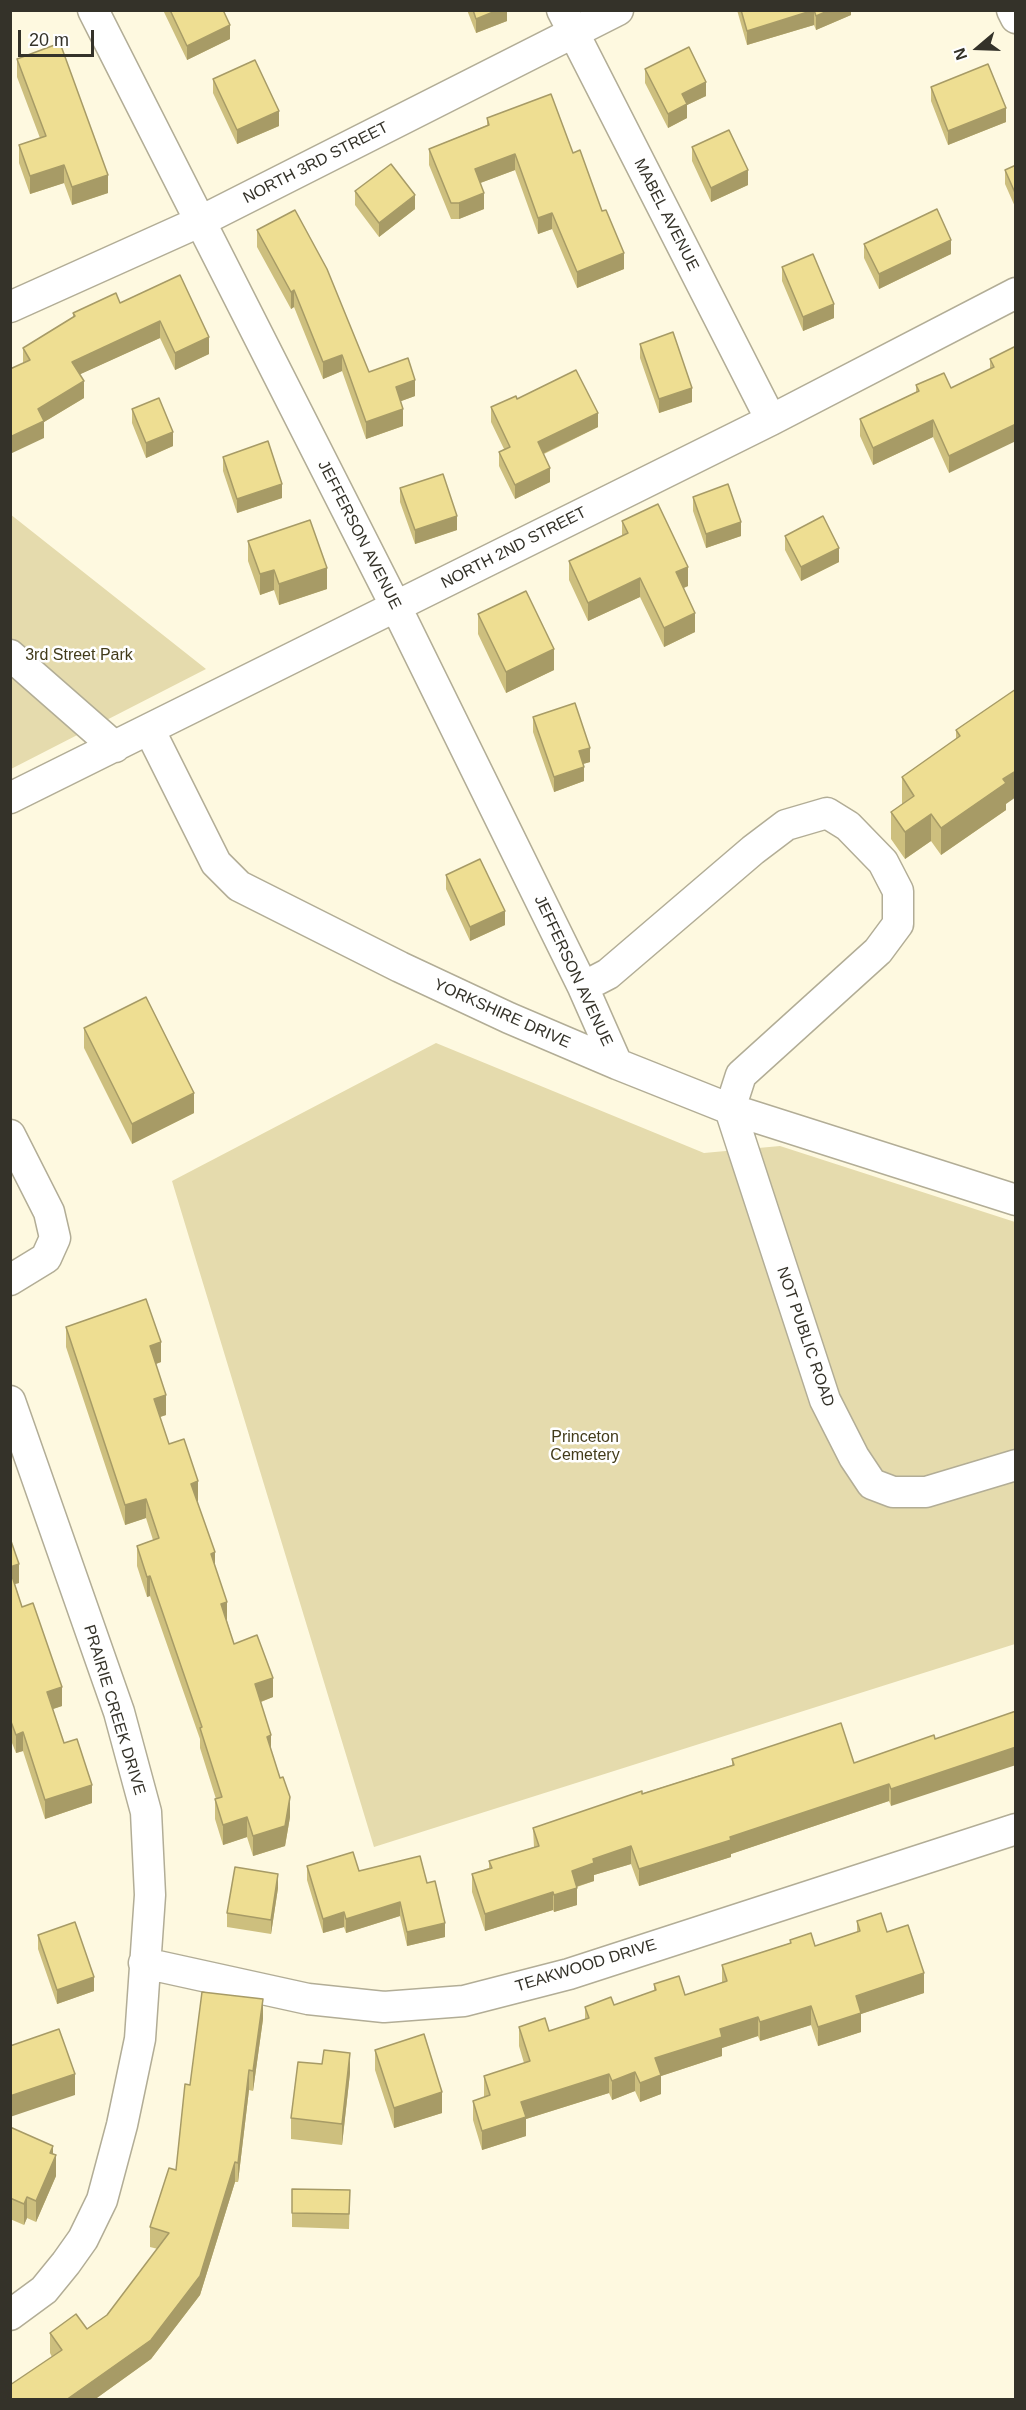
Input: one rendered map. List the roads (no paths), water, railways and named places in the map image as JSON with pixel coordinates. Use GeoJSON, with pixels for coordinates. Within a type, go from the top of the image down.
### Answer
{"type":"FeatureCollection","features":[{"type":"Feature","properties":{"kind":"street","name":"JEFFERSON AVENUE"},"geometry":{"type":"LineString","coordinates":[[93,10],[396,607],[583,987],[617,1064]]}},
{"type":"Feature","properties":{"kind":"street","name":"NORTH 3RD STREET"},"geometry":{"type":"LineString","coordinates":[[10,307],[199,222],[567,22],[618,10]]}},
{"type":"Feature","properties":{"kind":"street"},"geometry":{"type":"LineString","coordinates":[[1012,10],[1016,18]]}},
{"type":"Feature","properties":{"kind":"street","name":"MABEL AVENUE"},"geometry":{"type":"LineString","coordinates":[[567,22],[771,420]]}},
{"type":"Feature","properties":{"kind":"street","name":"NORTH 2ND STREET"},"geometry":{"type":"LineString","coordinates":[[10,798],[771,420],[1016,293]]}},
{"type":"Feature","properties":{"kind":"street"},"geometry":{"type":"LineString","coordinates":[[10,655],[115,747]]}},
{"type":"Feature","properties":{"kind":"street","name":"YORKSHIRE DRIVE"},"geometry":{"type":"LineString","coordinates":[[149,729],[216,862],[239,886],[400,967],[617,1064],[730,1109],[1016,1200]]}},
{"type":"Feature","properties":{"kind":"street"},"geometry":{"type":"LineString","coordinates":[[583,987],[608,974],[753,850],[786,825],[827,813],[848,826],[883,862],[893,881],[898,891],[898,924],[878,951],[741,1075],[730,1109]]}},
{"type":"Feature","properties":{"kind":"street","name":"NOT PUBLIC ROAD"},"geometry":{"type":"LineString","coordinates":[[730,1109],[825,1400],[854,1457],[872,1484],[893,1492],[926,1492],[1016,1465]]}},
{"type":"Feature","properties":{"kind":"street"},"geometry":{"type":"LineString","coordinates":[[10,1135],[49,1212],[55,1238],[45,1257],[10,1280]]}},
{"type":"Feature","properties":{"kind":"street","name":"PRAIRIE CREEK DRIVE"},"geometry":{"type":"LineString","coordinates":[[10,1401],[118,1712],[146,1812],[150,1895],[140,2039],[122,2125],[99,2208],[83,2239],[44,2290],[10,2315]]}},
{"type":"Feature","properties":{"kind":"street","name":"TEAKWOOD DRIVE"},"geometry":{"type":"LineString","coordinates":[[144,1963],[308,1999],[384,2007],[464,2001],[569,1974],[1016,1829]]}},
{"type":"Feature","properties":{"kind":"park label","name":"3rd Street Park"},"geometry":{"type":"Point","coordinates":[79,656]}},
{"type":"Feature","properties":{"kind":"park label","name":"Princeton Cemetery"},"geometry":{"type":"Point","coordinates":[585,1447]}}]}
